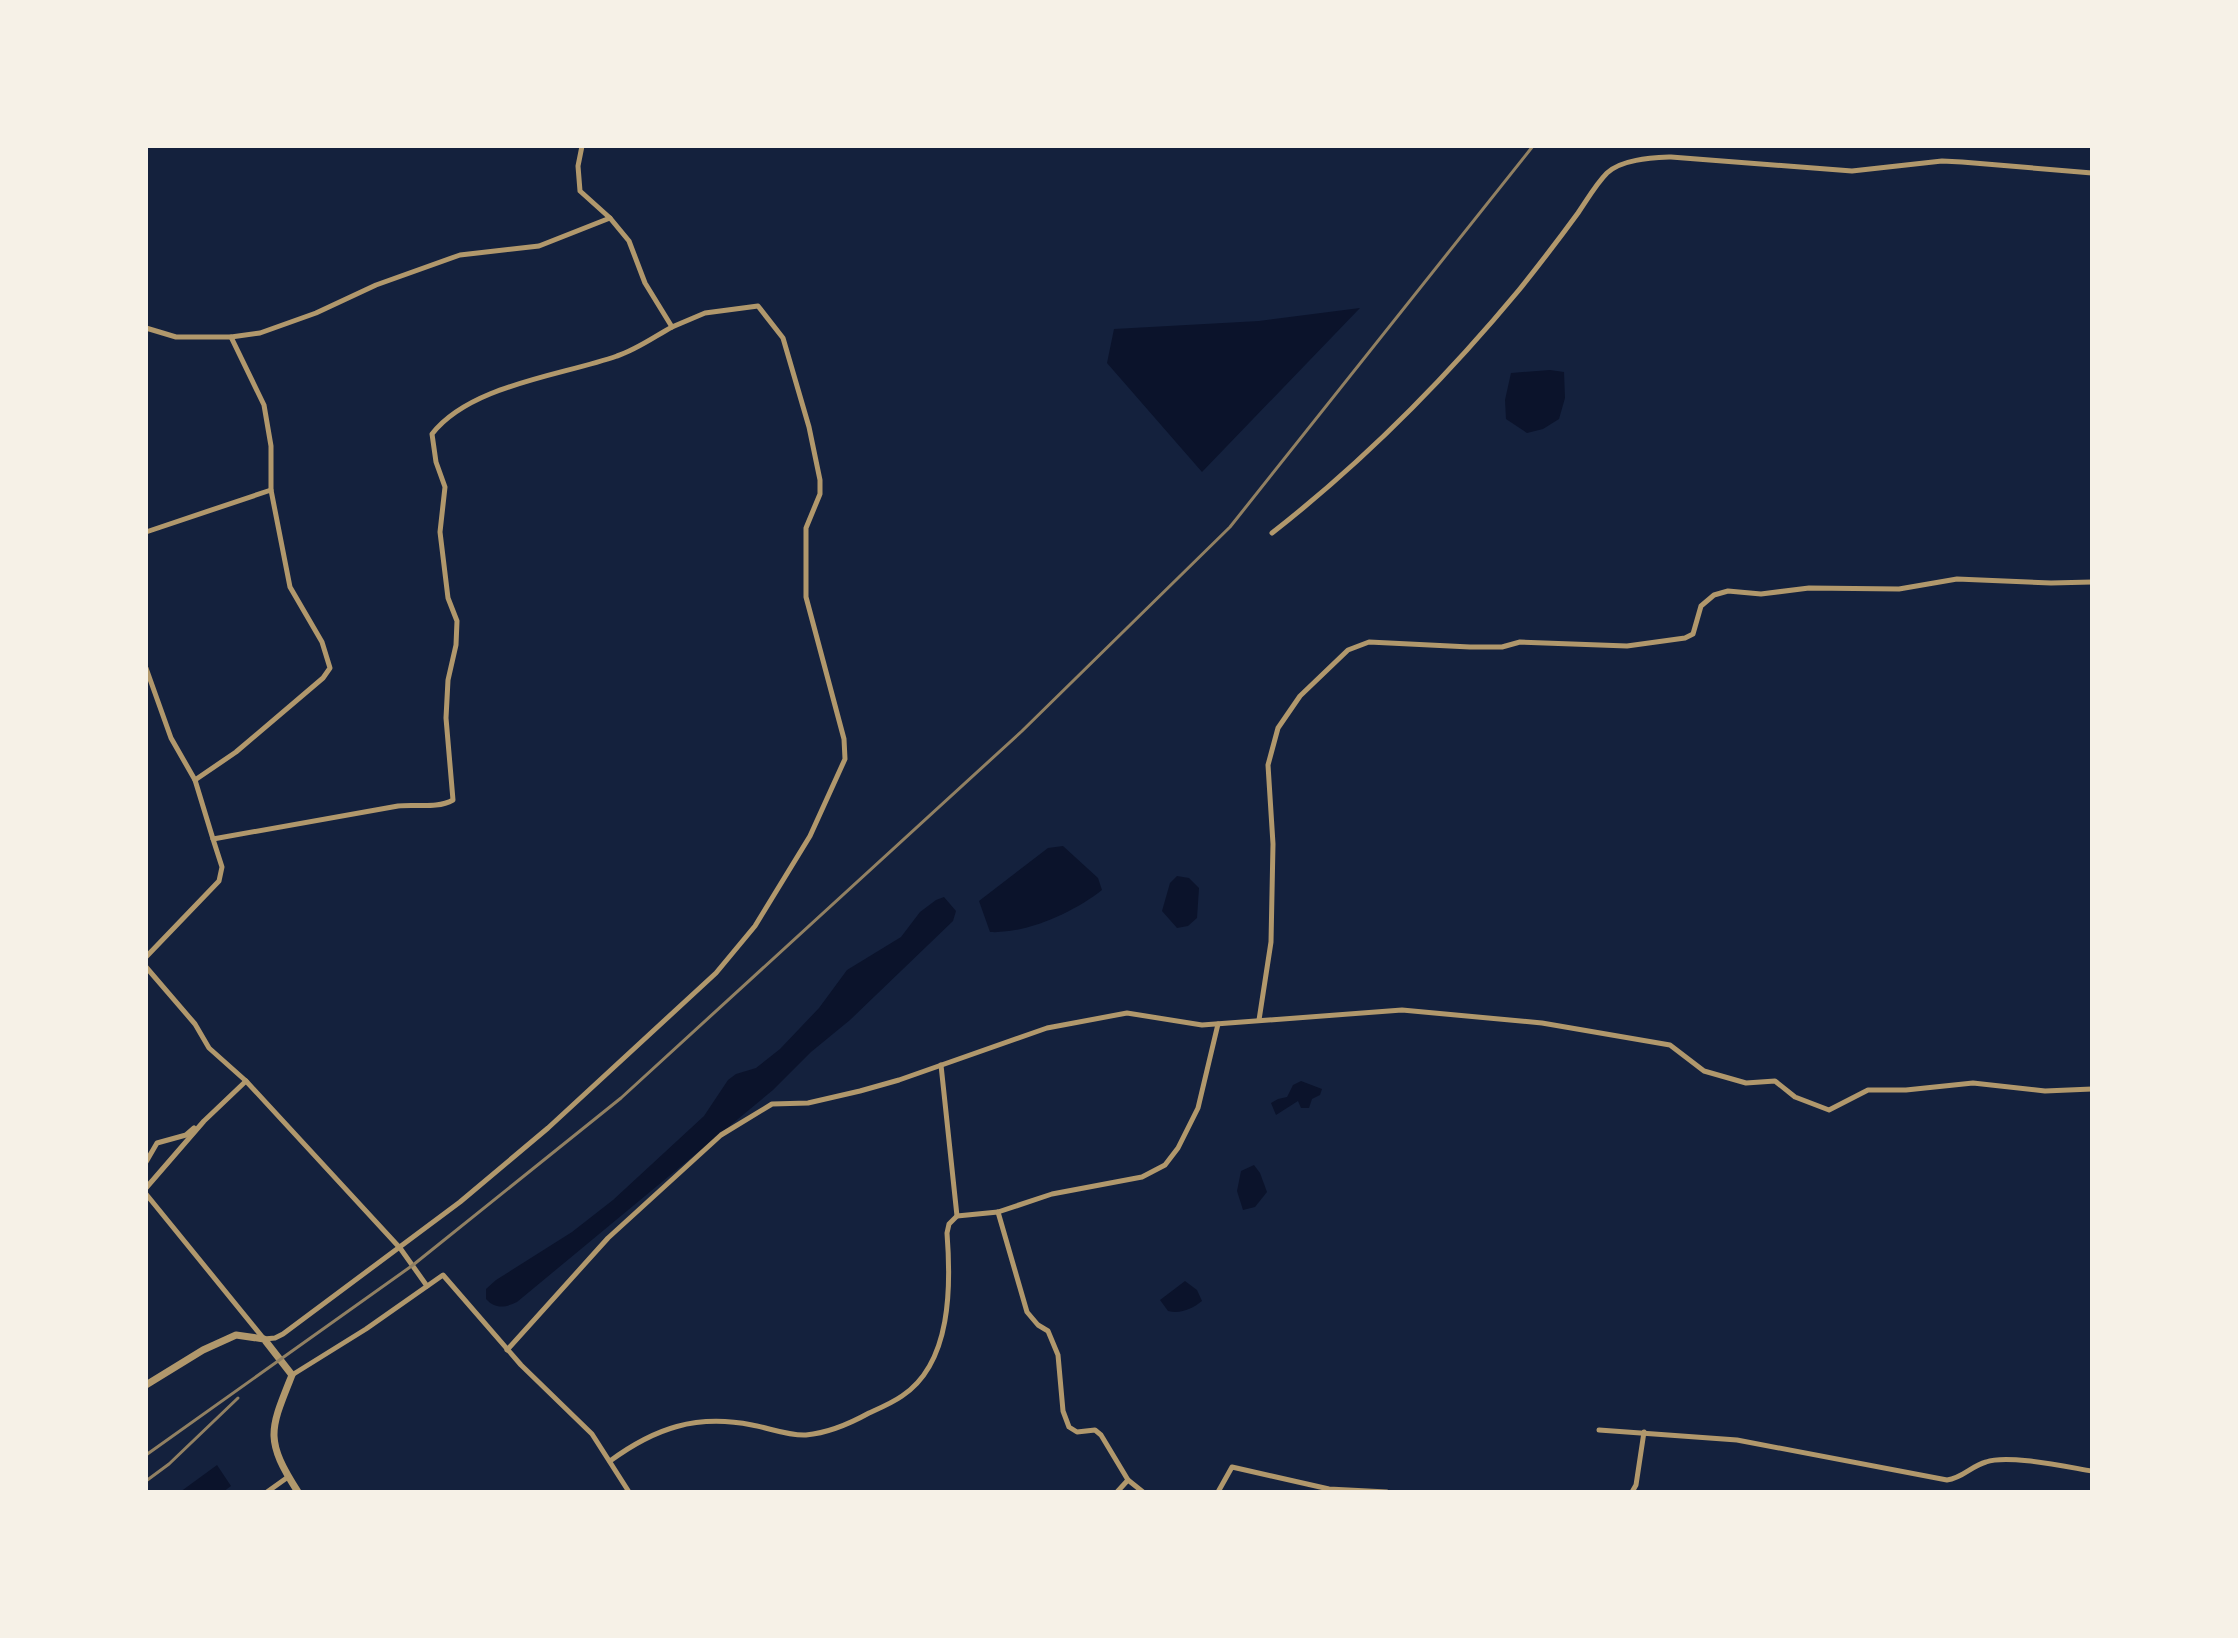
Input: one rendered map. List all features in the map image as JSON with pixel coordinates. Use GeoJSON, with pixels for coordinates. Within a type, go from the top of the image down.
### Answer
{"type":"FeatureCollection","features":[{"type":"Feature","properties":{"kind":"street"},"geometry":{"type":"LineString","coordinates":[[582,146],[578,166],[580,191],[610,218],[629,241],[645,283],[672,327]]}},
{"type":"Feature","properties":{"kind":"street"},"geometry":{"type":"LineString","coordinates":[[1272,533],[1327,490],[1382,439],[1480,336],[1550,251],[1606,174],[1619,165],[1671,157],[1852,171],[1942,161],[2092,173]]}},
{"type":"Feature","properties":{"kind":"street"},"geometry":{"type":"LineString","coordinates":[[146,328],[176,337],[231,337],[260,333],[316,313],[376,285],[460,255],[539,246],[610,218]]}},
{"type":"Feature","properties":{"kind":"street"},"geometry":{"type":"LineString","coordinates":[[146,1385],[203,1350],[236,1335],[264,1339],[283,1334],[400,1248],[548,1128],[716,973],[755,926],[810,836],[845,759],[844,739],[806,597],[806,528],[820,494],[820,480],[809,427],[783,338],[758,306],[705,313],[620,355],[489,395],[463,406],[442,421],[432,434],[436,462],[445,487],[440,532],[448,598],[457,621],[446,718],[453,800],[442,807],[423,804],[398,806],[213,839]]}},
{"type":"Feature","properties":{"kind":"street"},"geometry":{"type":"LineString","coordinates":[[195,780],[236,752],[323,678],[330,668],[322,642],[290,587],[271,490],[271,446],[264,405],[231,337]]}},
{"type":"Feature","properties":{"kind":"street"},"geometry":{"type":"LineString","coordinates":[[146,532],[271,490]]}},
{"type":"Feature","properties":{"kind":"street"},"geometry":{"type":"LineString","coordinates":[[1259,1020],[1271,942],[1273,844],[1268,765],[1278,728],[1300,696],[1348,650],[1369,642],[1470,647],[1502,647],[1520,642],[1627,646],[1685,638],[1693,634],[1701,606],[1714,595],[1728,591],[1761,594],[1809,588],[1899,589],[1957,579],[2092,582]]}},
{"type":"Feature","properties":{"kind":"street"},"geometry":{"type":"LineString","coordinates":[[146,668],[171,738],[195,780],[222,867],[219,881],[146,957]]}},
{"type":"Feature","properties":{"kind":"street"},"geometry":{"type":"LineString","coordinates":[[146,967],[195,1024],[209,1048],[246,1081],[400,1248],[427,1286]]}},
{"type":"Feature","properties":{"kind":"street"},"geometry":{"type":"LineString","coordinates":[[507,1350],[608,1238],[721,1135],[772,1104],[808,1103],[899,1080],[1047,1028],[1127,1013],[1202,1025],[1402,1010],[1542,1023],[1670,1045],[1704,1071],[1746,1083],[1775,1081],[1795,1097],[1829,1110],[1868,1090],[1906,1090],[1973,1083],[2045,1091],[2092,1089]]}},
{"type":"Feature","properties":{"kind":"street"},"geometry":{"type":"LineString","coordinates":[[610,1461],[637,1440],[698,1421],[725,1420],[803,1435],[853,1421],[903,1396],[922,1376],[936,1351],[948,1309],[949,1224],[957,1216],[998,1212],[1052,1194],[1142,1177],[1165,1165],[1178,1148],[1198,1108],[1218,1024]]}},
{"type":"Feature","properties":{"kind":"street"},"geometry":{"type":"LineString","coordinates":[[941,1065],[957,1216]]}},
{"type":"Feature","properties":{"kind":"street"},"geometry":{"type":"LineString","coordinates":[[146,1162],[157,1143],[186,1135],[246,1081]]}},
{"type":"Feature","properties":{"kind":"street"},"geometry":{"type":"LineString","coordinates":[[204,1121],[146,1191],[292,1375]]}},
{"type":"Feature","properties":{"kind":"street"},"geometry":{"type":"LineString","coordinates":[[998,1212],[1027,1312],[1048,1331],[1055,1346],[1063,1411],[1069,1427],[1077,1432],[1095,1430],[1101,1435],[1128,1480],[1143,1492]]}},
{"type":"Feature","properties":{"kind":"street"},"geometry":{"type":"LineString","coordinates":[[298,1492],[288,1477],[275,1444],[273,1422],[292,1375],[445,1275],[507,1350],[592,1434],[629,1492]]}},
{"type":"Feature","properties":{"kind":"street"},"geometry":{"type":"LineString","coordinates":[[1599,1430],[1737,1440],[1947,1480],[1958,1479],[1985,1462],[2004,1460],[2092,1471]]}},
{"type":"Feature","properties":{"kind":"street"},"geometry":{"type":"LineString","coordinates":[[1632,1492],[1636,1485],[1644,1432]]}},
{"type":"Feature","properties":{"kind":"street"},"geometry":{"type":"LineString","coordinates":[[1218,1492],[1232,1467],[1329,1489],[1387,1492]]}},
{"type":"Feature","properties":{"kind":"street"},"geometry":{"type":"LineString","coordinates":[[267,1492],[288,1477]]}},
{"type":"Feature","properties":{"kind":"street"},"geometry":{"type":"LineString","coordinates":[[1117,1492],[1128,1480]]}},
{"type":"Feature","properties":{"kind":"water"},"geometry":{"type":"Polygon","coordinates":[[[1360,308],[1202,472],[1107,363],[1114,329],[1259,321],[1360,308]]]}},
{"type":"Feature","properties":{"kind":"water"},"geometry":{"type":"Polygon","coordinates":[[[1564,372],[1565,398],[1559,419],[1543,429],[1527,433],[1506,419],[1505,400],[1511,373],[1564,372]]]}},
{"type":"Feature","properties":{"kind":"water"},"geometry":{"type":"Polygon","coordinates":[[[1063,846],[1098,878],[1102,890],[1049,920],[1019,929],[990,932],[979,901],[1048,848],[1063,846]]]}},
{"type":"Feature","properties":{"kind":"water"},"geometry":{"type":"Polygon","coordinates":[[[1177,876],[1189,878],[1199,888],[1197,918],[1188,926],[1177,928],[1162,911],[1170,883],[1177,876]]]}},
{"type":"Feature","properties":{"kind":"water"},"geometry":{"type":"Polygon","coordinates":[[[944,897],[956,911],[953,921],[773,1090],[517,1302],[500,1306],[486,1299],[486,1289],[496,1280],[572,1232],[613,1200],[704,1116],[728,1080],[756,1068],[780,1049],[819,1008],[847,970],[901,937],[920,912],[944,897]]]}},
{"type":"Feature","properties":{"kind":"water"},"geometry":{"type":"Polygon","coordinates":[[[1301,1081],[1322,1089],[1320,1095],[1312,1099],[1309,1108],[1301,1108],[1298,1101],[1276,1115],[1271,1103],[1287,1097],[1293,1085],[1301,1081]]]}},
{"type":"Feature","properties":{"kind":"water"},"geometry":{"type":"Polygon","coordinates":[[[1254,1165],[1267,1192],[1255,1207],[1243,1210],[1237,1191],[1241,1171],[1254,1165]]]}},
{"type":"Feature","properties":{"kind":"water"},"geometry":{"type":"Polygon","coordinates":[[[1185,1281],[1197,1290],[1202,1301],[1186,1310],[1168,1311],[1160,1300],[1185,1281]]]}},
{"type":"Feature","properties":{"kind":"water"},"geometry":{"type":"Polygon","coordinates":[[[217,1465],[231,1486],[223,1492],[180,1492],[217,1465]]]}},
{"type":"Feature","properties":{"kind":"railway"},"geometry":{"type":"LineString","coordinates":[[146,1455],[413,1265],[621,1098],[1022,731],[1230,527],[1533,146]]}},
{"type":"Feature","properties":{"kind":"railway"},"geometry":{"type":"LineString","coordinates":[[146,1481],[169,1464],[238,1398]]}}]}
